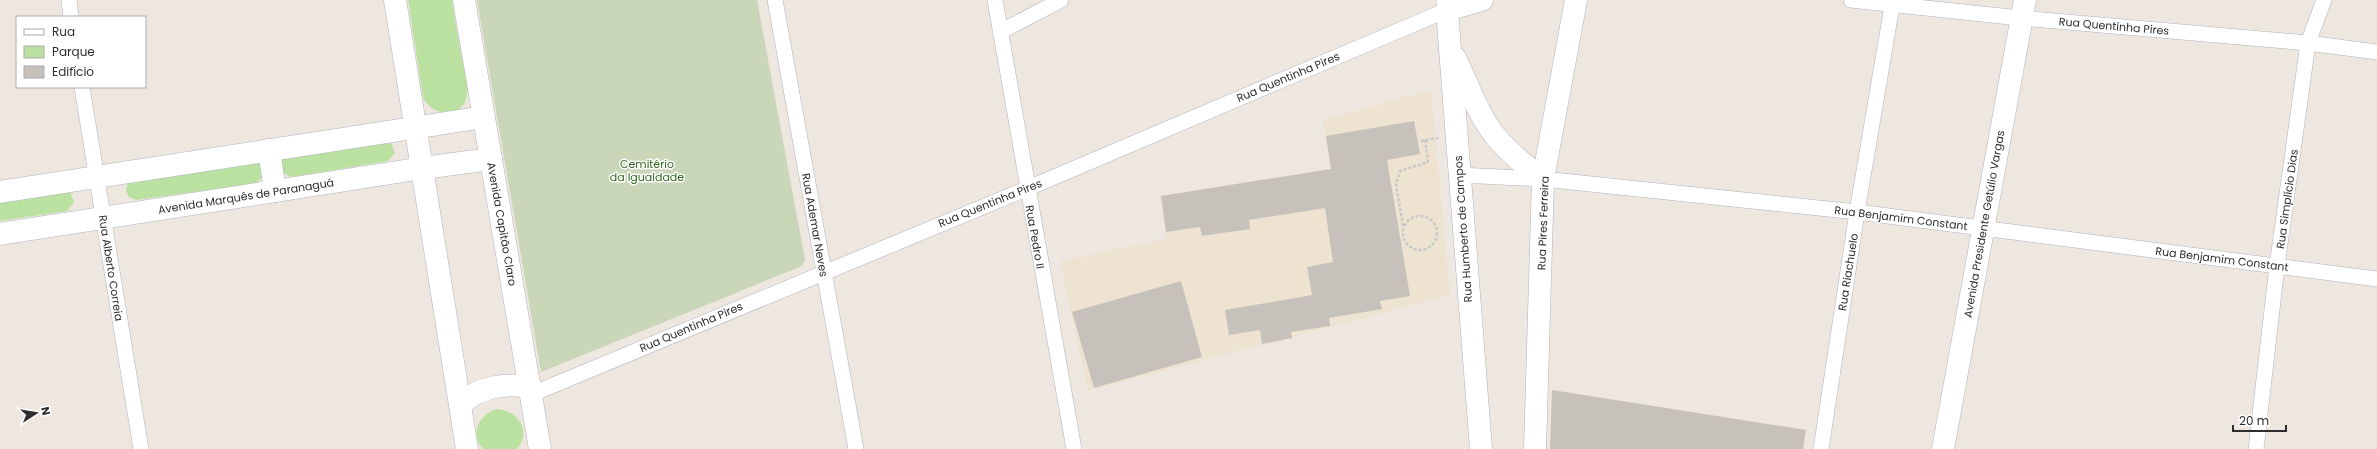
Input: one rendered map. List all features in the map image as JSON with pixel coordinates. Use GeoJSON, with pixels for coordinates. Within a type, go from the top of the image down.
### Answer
{"type":"FeatureCollection","features":[{"type":"Feature","properties":{"kind":"street"},"geometry":{"type":"LineString","coordinates":[[69,0],[72,16]]}},
{"type":"Feature","properties":{"kind":"street"},"geometry":{"type":"LineString","coordinates":[[395,0],[467,449]]}},
{"type":"Feature","properties":{"kind":"street","name":"Avenida Capitão Claro"},"geometry":{"type":"LineString","coordinates":[[464,0],[540,449]]}},
{"type":"Feature","properties":{"kind":"street","name":"Rua Ademar Neves"},"geometry":{"type":"LineString","coordinates":[[775,0],[856,449]]}},
{"type":"Feature","properties":{"kind":"street","name":"Rua Pedro II"},"geometry":{"type":"LineString","coordinates":[[995,0],[1026,189],[1074,449]]}},
{"type":"Feature","properties":{"kind":"street"},"geometry":{"type":"LineString","coordinates":[[1000,32],[1061,0]]}},
{"type":"Feature","properties":{"kind":"street"},"geometry":{"type":"LineString","coordinates":[[1445,5],[1482,0]]}},
{"type":"Feature","properties":{"kind":"street","name":"Rua Pires Ferreira"},"geometry":{"type":"LineString","coordinates":[[1535,449],[1543,179],[1576,0]]}},
{"type":"Feature","properties":{"kind":"street","name":"Rua Quentinha Pires"},"geometry":{"type":"LineString","coordinates":[[1851,0],[2022,9],[2377,52]]}},
{"type":"Feature","properties":{"kind":"street","name":"Rua Simplício Dias"},"geometry":{"type":"LineString","coordinates":[[2256,449],[2277,266],[2308,43],[2324,0]]}},
{"type":"Feature","properties":{"kind":"street","name":"Rua Riachuelo"},"geometry":{"type":"LineString","coordinates":[[1821,449],[1857,212],[1892,2]]}},
{"type":"Feature","properties":{"kind":"street","name":"Rua Quentinha Pires"},"geometry":{"type":"LineString","coordinates":[[531,390],[1026,189],[1445,5]]}},
{"type":"Feature","properties":{"kind":"street","name":"Rua Humberto de Campos"},"geometry":{"type":"LineString","coordinates":[[1445,5],[1450,46],[1481,449]]}},
{"type":"Feature","properties":{"kind":"street","name":"Avenida Presidente Getúlio Vargas"},"geometry":{"type":"LineString","coordinates":[[1943,449],[1984,228],[2022,9]]}},
{"type":"Feature","properties":{"kind":"street"},"geometry":{"type":"LineString","coordinates":[[1450,46],[1485,120],[1496,138],[1523,164],[1543,179]]}},
{"type":"Feature","properties":{"kind":"street","name":"Rua Alberto Correia"},"geometry":{"type":"LineString","coordinates":[[82,88],[102,219],[141,449]]}},
{"type":"Feature","properties":{"kind":"street"},"geometry":{"type":"LineString","coordinates":[[0,192],[484,117]]}},
{"type":"Feature","properties":{"kind":"street"},"geometry":{"type":"LineString","coordinates":[[269,150],[275,191]]}},
{"type":"Feature","properties":{"kind":"street","name":"Avenida Marquês de Paranaguá"},"geometry":{"type":"LineString","coordinates":[[0,234],[423,168],[491,159]]}},
{"type":"Feature","properties":{"kind":"street","name":"Rua Benjamim Constant"},"geometry":{"type":"LineString","coordinates":[[1459,175],[1543,179],[1857,212],[2377,278]]}},
{"type":"Feature","properties":{"kind":"street"},"geometry":{"type":"LineString","coordinates":[[461,405],[470,395],[481,390],[516,385],[531,390]]}},
{"type":"Feature","properties":{"kind":"path"},"geometry":{"type":"LineString","coordinates":[[1403,226],[1409,218],[1418,214],[1428,216],[1437,230],[1435,243],[1426,250],[1416,250],[1407,246],[1402,236],[1403,226],[1396,184],[1400,171],[1428,162],[1425,140]]}},
{"type":"Feature","properties":{"kind":"shaded area"},"geometry":{"type":"Polygon","coordinates":[[[1431,90],[1450,295],[1088,391],[1060,261],[1167,239],[1161,196],[1331,169],[1323,120],[1431,90]]]}},
{"type":"Feature","properties":{"kind":"green space"},"geometry":{"type":"Polygon","coordinates":[[[408,0],[452,0],[468,87],[465,102],[454,112],[441,112],[434,109],[423,97],[408,0]]]}},
{"type":"Feature","properties":{"kind":"green space","name":"Cemitério da Igualdade"},"geometry":{"type":"Polygon","coordinates":[[[477,0],[757,0],[805,260],[802,266],[541,372],[477,0]]]}},
{"type":"Feature","properties":{"kind":"green space"},"geometry":{"type":"Polygon","coordinates":[[[391,143],[395,153],[388,161],[291,177],[281,172],[280,162],[282,158],[391,143]]]}},
{"type":"Feature","properties":{"kind":"green space"},"geometry":{"type":"Polygon","coordinates":[[[260,163],[262,177],[257,183],[136,200],[129,197],[126,191],[128,181],[260,163]]]}},
{"type":"Feature","properties":{"kind":"green space"},"geometry":{"type":"Polygon","coordinates":[[[70,191],[74,202],[67,211],[0,221],[0,199],[70,191]]]}},
{"type":"Feature","properties":{"kind":"green space"},"geometry":{"type":"Polygon","coordinates":[[[497,409],[511,413],[516,417],[523,429],[522,442],[517,449],[483,449],[479,443],[477,437],[478,425],[485,415],[497,409]]]}},
{"type":"Feature","properties":{"kind":"building"},"geometry":{"type":"Polygon","coordinates":[[[1414,121],[1420,154],[1387,160],[1410,296],[1380,301],[1382,309],[1329,318],[1330,326],[1291,332],[1292,338],[1262,344],[1260,330],[1229,335],[1225,310],[1312,295],[1307,267],[1333,262],[1325,208],[1249,220],[1250,229],[1202,236],[1200,227],[1166,232],[1161,196],[1331,169],[1326,136],[1414,121]]]}},
{"type":"Feature","properties":{"kind":"building"},"geometry":{"type":"Polygon","coordinates":[[[1181,281],[1202,357],[1094,388],[1072,312],[1181,281]]]}},
{"type":"Feature","properties":{"kind":"building"},"geometry":{"type":"Polygon","coordinates":[[[1552,390],[1806,430],[1803,449],[1550,449],[1552,390]]]}}]}
